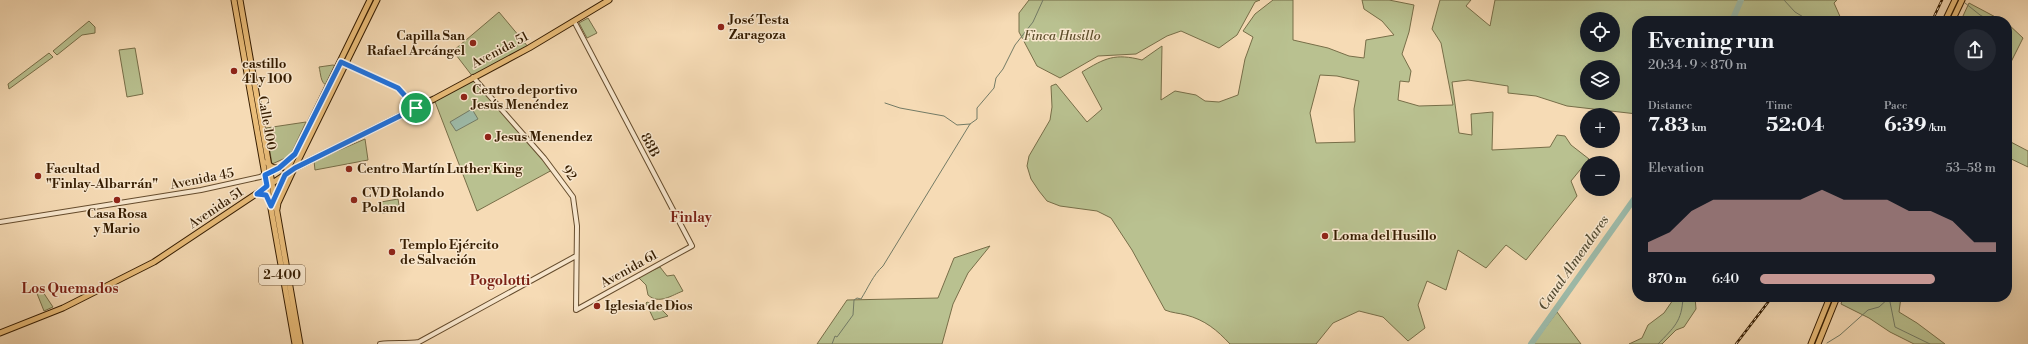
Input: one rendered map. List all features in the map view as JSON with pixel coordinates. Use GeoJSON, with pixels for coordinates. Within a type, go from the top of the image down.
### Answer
{"type":"FeatureCollection","features":[{"type":"Feature","properties":{"kind":"main road","name":"Calle 100"},"geometry":{"type":"LineString","coordinates":[[234,0],[269,185],[271,206],[295,344]]}},
{"type":"Feature","properties":{"kind":"main road","name":"Calle 100"},"geometry":{"type":"LineString","coordinates":[[240,0],[267,161],[267,174]]}},
{"type":"Feature","properties":{"kind":"main road"},"geometry":{"type":"LineString","coordinates":[[271,206],[273,198],[288,166],[341,62],[370,0]]}},
{"type":"Feature","properties":{"kind":"main road"},"geometry":{"type":"LineString","coordinates":[[277,216],[278,203],[377,0]]}},
{"type":"Feature","properties":{"kind":"main road","name":"Avenida 51"},"geometry":{"type":"LineString","coordinates":[[0,333],[63,308],[154,262],[257,194],[296,166],[416,108],[474,77],[609,0]]}},
{"type":"Feature","properties":{"kind":"main road"},"geometry":{"type":"LineString","coordinates":[[1955,16],[1962,0]]}},
{"type":"Feature","properties":{"kind":"main road"},"geometry":{"type":"LineString","coordinates":[[1947,16],[1954,1]]}},
{"type":"Feature","properties":{"kind":"main road"},"geometry":{"type":"LineString","coordinates":[[305,148],[305,155],[310,159]]}},
{"type":"Feature","properties":{"kind":"main road"},"geometry":{"type":"LineString","coordinates":[[277,168],[295,154]]}},
{"type":"Feature","properties":{"kind":"main road"},"geometry":{"type":"LineString","coordinates":[[267,161],[269,166],[277,168],[296,166]]}},
{"type":"Feature","properties":{"kind":"main road","name":"Calle 100"},"geometry":{"type":"LineString","coordinates":[[269,185],[277,216],[300,344]]}},
{"type":"Feature","properties":{"kind":"main road"},"geometry":{"type":"LineString","coordinates":[[257,194],[266,195],[271,206]]}},
{"type":"Feature","properties":{"kind":"main road"},"geometry":{"type":"LineString","coordinates":[[1811,344],[1828,302]]}},
{"type":"Feature","properties":{"kind":"main road"},"geometry":{"type":"LineString","coordinates":[[1818,344],[1835,302]]}},
{"type":"Feature","properties":{"kind":"street","name":"88B"},"geometry":{"type":"LineString","coordinates":[[574,21],[692,246]]}},
{"type":"Feature","properties":{"kind":"street"},"geometry":{"type":"LineString","coordinates":[[341,62],[398,88],[416,108]]}},
{"type":"Feature","properties":{"kind":"street","name":"92"},"geometry":{"type":"LineString","coordinates":[[474,77],[544,158],[573,197],[577,226],[576,310]]}},
{"type":"Feature","properties":{"kind":"street","name":"Avenida 45"},"geometry":{"type":"LineString","coordinates":[[0,222],[201,190],[267,174],[277,168]]}},
{"type":"Feature","properties":{"kind":"street","name":"Avenida 61"},"geometry":{"type":"LineString","coordinates":[[576,310],[692,246]]}},
{"type":"Feature","properties":{"kind":"street"},"geometry":{"type":"LineString","coordinates":[[380,344],[393,342],[419,342],[576,256]]}},
{"type":"Feature","properties":{"kind":"green space","name":"Finca Husillo"},"geometry":{"type":"Polygon","coordinates":[[[1029,0],[1260,0],[1255,2],[1237,35],[1219,48],[1181,31],[1167,36],[1136,54],[1098,56],[1060,78],[1037,66],[1019,32],[1019,13],[1029,0]]]}},
{"type":"Feature","properties":{"kind":"green space"},"geometry":{"type":"Polygon","coordinates":[[[1273,0],[1293,0],[1293,40],[1328,48],[1349,56],[1364,58],[1366,40],[1394,35],[1382,21],[1364,9],[1362,0],[1389,0],[1414,5],[1409,32],[1402,54],[1411,71],[1409,82],[1400,81],[1398,100],[1419,106],[1453,105],[1441,43],[1432,29],[1440,0],[1471,0],[1466,6],[1490,26],[1495,0],[1837,0],[1834,3],[1840,16],[1632,16],[1632,113],[1620,112],[1620,108],[1584,108],[1567,106],[1536,96],[1508,93],[1508,86],[1468,80],[1452,82],[1459,133],[1472,135],[1471,114],[1493,112],[1492,150],[1550,147],[1557,135],[1565,136],[1571,145],[1585,156],[1580,156],[1580,170],[1571,181],[1577,196],[1526,260],[1506,245],[1486,268],[1458,250],[1446,290],[1427,281],[1418,305],[1425,328],[1408,341],[1383,317],[1359,311],[1333,323],[1316,344],[1230,344],[1220,334],[1205,323],[1193,317],[1165,310],[1132,250],[1111,218],[1097,211],[1060,206],[1047,201],[1031,179],[1027,166],[1029,156],[1050,120],[1052,107],[1051,86],[1056,84],[1087,122],[1102,109],[1082,72],[1097,63],[1110,58],[1124,57],[1142,60],[1162,46],[1161,100],[1175,91],[1196,95],[1205,101],[1219,102],[1238,95],[1245,59],[1253,37],[1243,31],[1255,14],[1273,0]],[[1320,75],[1310,113],[1316,143],[1355,142],[1354,109],[1359,81],[1337,76],[1320,75]]]}},
{"type":"Feature","properties":{"kind":"green space"},"geometry":{"type":"Polygon","coordinates":[[[1969,3],[1994,16],[1963,16],[1969,3]]]}},
{"type":"Feature","properties":{"kind":"green space","name":"Jesus Menendez"},"geometry":{"type":"Polygon","coordinates":[[[499,12],[529,48],[474,77],[554,169],[477,211],[434,99],[473,77],[453,51],[499,12]]]}},
{"type":"Feature","properties":{"kind":"green space"},"geometry":{"type":"Polygon","coordinates":[[[588,18],[597,33],[587,38],[579,23],[588,18]]]}},
{"type":"Feature","properties":{"kind":"green space"},"geometry":{"type":"Polygon","coordinates":[[[89,21],[95,27],[95,33],[82,35],[57,55],[53,51],[89,21]]]}},
{"type":"Feature","properties":{"kind":"green space"},"geometry":{"type":"Polygon","coordinates":[[[2012,28],[2023,38],[2012,60],[2012,28]]]}},
{"type":"Feature","properties":{"kind":"green space"},"geometry":{"type":"Polygon","coordinates":[[[135,48],[143,94],[127,97],[119,50],[135,48]]]}},
{"type":"Feature","properties":{"kind":"green space"},"geometry":{"type":"Polygon","coordinates":[[[49,53],[53,57],[9,89],[8,84],[49,53]]]}},
{"type":"Feature","properties":{"kind":"green space"},"geometry":{"type":"Polygon","coordinates":[[[336,66],[327,86],[322,80],[319,67],[336,66]]]}},
{"type":"Feature","properties":{"kind":"green space"},"geometry":{"type":"Polygon","coordinates":[[[306,122],[290,156],[272,164],[266,128],[306,122]]]}},
{"type":"Feature","properties":{"kind":"green space"},"geometry":{"type":"Polygon","coordinates":[[[365,139],[368,160],[315,170],[314,161],[365,139]]]}},
{"type":"Feature","properties":{"kind":"green space"},"geometry":{"type":"Polygon","coordinates":[[[2012,143],[2028,151],[2028,167],[2012,159],[2012,143]]]}},
{"type":"Feature","properties":{"kind":"green space"},"geometry":{"type":"Polygon","coordinates":[[[398,199],[400,211],[382,213],[381,202],[398,199]]]}},
{"type":"Feature","properties":{"kind":"green space"},"geometry":{"type":"Polygon","coordinates":[[[990,246],[968,273],[953,304],[942,344],[817,344],[847,300],[938,298],[954,258],[990,246]]]}},
{"type":"Feature","properties":{"kind":"green space"},"geometry":{"type":"Polygon","coordinates":[[[660,267],[667,276],[674,275],[683,291],[661,299],[652,298],[648,295],[646,285],[638,277],[660,267]]]}},
{"type":"Feature","properties":{"kind":"green space"},"geometry":{"type":"Polygon","coordinates":[[[41,289],[53,307],[44,311],[36,291],[41,289]]]}},
{"type":"Feature","properties":{"kind":"green space"},"geometry":{"type":"Polygon","coordinates":[[[647,302],[660,308],[668,316],[654,320],[646,303],[647,302]]]}},
{"type":"Feature","properties":{"kind":"green space"},"geometry":{"type":"Polygon","coordinates":[[[1672,302],[1695,302],[1696,309],[1684,327],[1676,330],[1662,344],[1629,344],[1642,338],[1648,325],[1664,313],[1672,302]]]}},
{"type":"Feature","properties":{"kind":"green space"},"geometry":{"type":"Polygon","coordinates":[[[1842,302],[1900,302],[1899,312],[1917,323],[1945,344],[1914,344],[1841,304],[1842,302]]]}},
{"type":"Feature","properties":{"kind":"green space"},"geometry":{"type":"Polygon","coordinates":[[[1557,312],[1581,344],[1533,344],[1557,312]]]}},
{"type":"Feature","properties":{"kind":"shaded area"},"geometry":{"type":"Polygon","coordinates":[[[472,109],[478,119],[456,131],[450,122],[472,109]]]}},
{"type":"Feature","properties":{"kind":"waterway"},"geometry":{"type":"LineString","coordinates":[[832,344],[835,336],[837,337],[853,315],[854,300],[857,298],[861,299],[873,277],[883,266],[970,124],[977,119],[977,108],[994,88],[996,78],[1003,69],[1015,45],[1033,22],[1043,0]]}},
{"type":"Feature","properties":{"kind":"waterway","name":"Canal Almendares"},"geometry":{"type":"LineString","coordinates":[[1734,16],[1741,0]]}},
{"type":"Feature","properties":{"kind":"waterway"},"geometry":{"type":"LineString","coordinates":[[1784,0],[1795,12],[1802,16]]}},
{"type":"Feature","properties":{"kind":"waterway"},"geometry":{"type":"LineString","coordinates":[[1965,3],[1982,16]]}},
{"type":"Feature","properties":{"kind":"waterway"},"geometry":{"type":"LineString","coordinates":[[885,103],[900,108],[944,116],[957,125],[970,124]]}},
{"type":"Feature","properties":{"kind":"waterway","name":"Canal Almendares"},"geometry":{"type":"LineString","coordinates":[[1531,344],[1632,202]]}},
{"type":"Feature","properties":{"kind":"waterway"},"geometry":{"type":"LineString","coordinates":[[1658,344],[1676,324],[1681,312],[1682,302]]}},
{"type":"Feature","properties":{"kind":"waterway"},"geometry":{"type":"LineString","coordinates":[[1827,343],[1840,335],[1868,310],[1879,307],[1885,302]]}},
{"type":"Feature","properties":{"kind":"waterway"},"geometry":{"type":"LineString","coordinates":[[1890,302],[1895,327],[1930,344]]}},
{"type":"Feature","properties":{"kind":"railway"},"geometry":{"type":"LineString","coordinates":[[1934,16],[1942,0]]}},
{"type":"Feature","properties":{"kind":"railway"},"geometry":{"type":"LineString","coordinates":[[1736,344],[1768,302]]}},
{"type":"Feature","properties":{"kind":"place","name":"José Testa Zaragoza"},"geometry":{"type":"Point","coordinates":[721,27]}},
{"type":"Feature","properties":{"kind":"place","name":"Capilla San Rafael Arcángel"},"geometry":{"type":"Point","coordinates":[473,43]}},
{"type":"Feature","properties":{"kind":"place","name":"castillo 41 y 100"},"geometry":{"type":"Point","coordinates":[234,71]}},
{"type":"Feature","properties":{"kind":"place","name":"Centro deportivo Jesús Menéndez"},"geometry":{"type":"Point","coordinates":[464,97]}},
{"type":"Feature","properties":{"kind":"place","name":"Jesus Menendez"},"geometry":{"type":"Point","coordinates":[488,137]}},
{"type":"Feature","properties":{"kind":"place","name":"Centro Martín Luther King"},"geometry":{"type":"Point","coordinates":[349,169]}},
{"type":"Feature","properties":{"kind":"place","name":"Facultad \"Finlay-Albarrán\""},"geometry":{"type":"Point","coordinates":[38,176]}},
{"type":"Feature","properties":{"kind":"place","name":"Casa Rosa y Mario"},"geometry":{"type":"Point","coordinates":[117,200]}},
{"type":"Feature","properties":{"kind":"place","name":"CVD Rolando Poland"},"geometry":{"type":"Point","coordinates":[354,200]}},
{"type":"Feature","properties":{"kind":"place","name":"Loma del Husillo"},"geometry":{"type":"Point","coordinates":[1325,236]}},
{"type":"Feature","properties":{"kind":"place","name":"Templo Ejército de Salvación"},"geometry":{"type":"Point","coordinates":[392,252]}},
{"type":"Feature","properties":{"kind":"place","name":"Iglesia de Dios"},"geometry":{"type":"Point","coordinates":[597,306]}},
{"type":"Feature","properties":{"kind":"district","name":"Finlay"},"geometry":{"type":"Point","coordinates":[691,218]}},
{"type":"Feature","properties":{"kind":"district","name":"Pogolotti"},"geometry":{"type":"Point","coordinates":[500,281]}},
{"type":"Feature","properties":{"kind":"district","name":"Los Quemados"},"geometry":{"type":"Point","coordinates":[70,289]}},
{"type":"Feature","properties":{"kind":"route"},"geometry":{"type":"LineString","coordinates":[[341,62],[398,88],[416,108],[310,159],[295,168],[285,175],[273,198],[271,206],[266,195],[263,193],[257,194],[267,186],[265,175],[279,168],[295,154],[341,62]]}}]}
